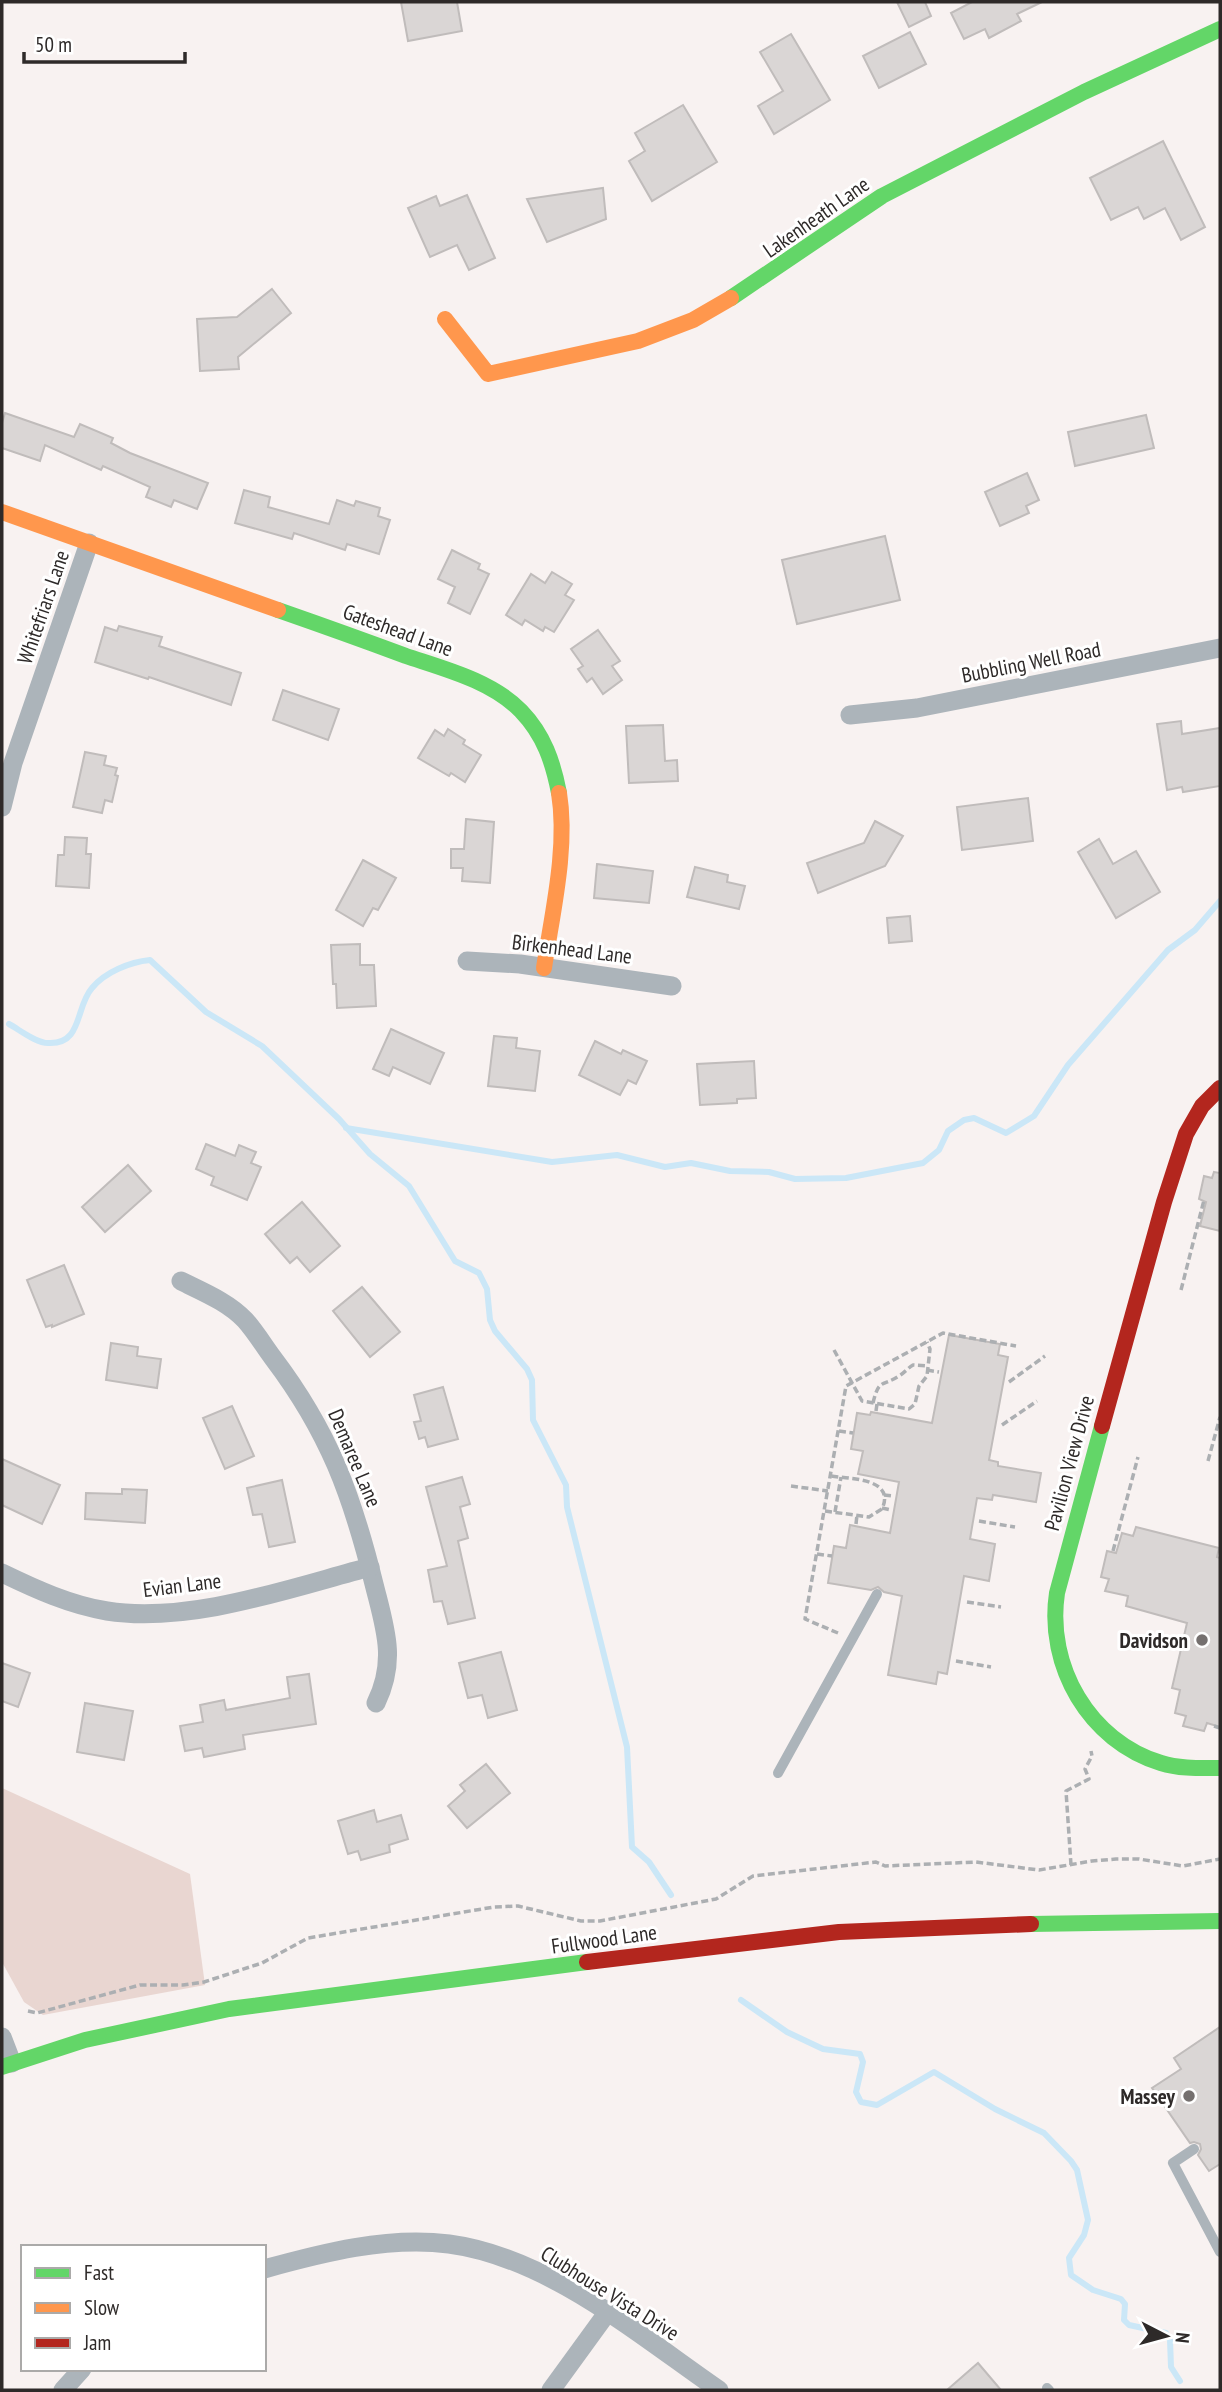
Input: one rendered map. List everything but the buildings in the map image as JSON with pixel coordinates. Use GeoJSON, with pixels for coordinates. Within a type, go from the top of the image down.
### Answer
{"type":"FeatureCollection","features":[{"type":"Feature","properties":{"kind":"street","name":"Lakenheath Lane"},"geometry":{"type":"LineString","coordinates":[[445,319],[488,374],[659,334],[693,320],[748,289],[882,196],[1084,92],[1220,29]]}},
{"type":"Feature","properties":{"kind":"street","name":"Gateshead Lane"},"geometry":{"type":"LineString","coordinates":[[2,513],[463,676],[490,688],[522,712],[547,747],[558,781],[563,815],[544,968]]}},
{"type":"Feature","properties":{"kind":"street","name":"Whitefriars Lane"},"geometry":{"type":"LineString","coordinates":[[2,807],[13,763],[89,543]]}},
{"type":"Feature","properties":{"kind":"street","name":"Bubbling Well Road"},"geometry":{"type":"LineString","coordinates":[[850,715],[917,708],[1220,648]]}},
{"type":"Feature","properties":{"kind":"street","name":"Birkenhead Lane"},"geometry":{"type":"LineString","coordinates":[[467,961],[672,985]]}},
{"type":"Feature","properties":{"kind":"street","name":"Pavilion View Drive"},"geometry":{"type":"LineString","coordinates":[[1220,1088],[1202,1106],[1186,1134],[1164,1202],[1065,1559],[1055,1618],[1060,1658],[1074,1695],[1119,1744],[1161,1763],[1191,1768],[1220,1768]]}},
{"type":"Feature","properties":{"kind":"street","name":"Demaree Lane"},"geometry":{"type":"LineString","coordinates":[[181,1281],[219,1300],[244,1319],[300,1394],[321,1429],[349,1492],[388,1641],[387,1675],[376,1703]]}},
{"type":"Feature","properties":{"kind":"street","name":"Evian Lane"},"geometry":{"type":"LineString","coordinates":[[2,1573],[38,1590],[78,1604],[117,1612],[165,1614],[216,1606],[370,1567]]}},
{"type":"Feature","properties":{"kind":"street","name":"Fullwood Lane"},"geometry":{"type":"LineString","coordinates":[[7,2065],[107,2034],[155,2022],[229,2009],[716,1945],[902,1928],[1220,1921]]}},
{"type":"Feature","properties":{"kind":"street"},"geometry":{"type":"LineString","coordinates":[[2,2037],[7,2065]]}},
{"type":"Feature","properties":{"kind":"street","name":"Clubhouse Vista Drive"},"geometry":{"type":"LineString","coordinates":[[266,2268],[318,2254],[399,2243],[449,2244],[506,2258],[552,2279],[607,2312],[719,2390]]}},
{"type":"Feature","properties":{"kind":"street"},"geometry":{"type":"LineString","coordinates":[[551,2390],[607,2312]]}},
{"type":"Feature","properties":{"kind":"street"},"geometry":{"type":"LineString","coordinates":[[63,2390],[80,2371]]}},
{"type":"Feature","properties":{"kind":"lane"},"geometry":{"type":"LineString","coordinates":[[778,1773],[877,1594]]}},
{"type":"Feature","properties":{"kind":"lane"},"geometry":{"type":"LineString","coordinates":[[1194,2149],[1173,2163],[1220,2252]]}},
{"type":"Feature","properties":{"kind":"path"},"geometry":{"type":"LineString","coordinates":[[1181,1290],[1204,1200]]}},
{"type":"Feature","properties":{"kind":"path"},"geometry":{"type":"LineString","coordinates":[[851,1640],[805,1619],[846,1386],[943,1333],[1016,1346]]}},
{"type":"Feature","properties":{"kind":"path"},"geometry":{"type":"LineString","coordinates":[[834,1350],[862,1402],[909,1409],[915,1404],[919,1386],[927,1376],[930,1349],[927,1342]]}},
{"type":"Feature","properties":{"kind":"path"},"geometry":{"type":"LineString","coordinates":[[1009,1382],[1045,1356]]}},
{"type":"Feature","properties":{"kind":"path"},"geometry":{"type":"LineString","coordinates":[[876,1411],[876,1393],[883,1383],[899,1376],[913,1365],[939,1373]]}},
{"type":"Feature","properties":{"kind":"path"},"geometry":{"type":"LineString","coordinates":[[1002,1425],[1037,1401]]}},
{"type":"Feature","properties":{"kind":"path"},"geometry":{"type":"LineString","coordinates":[[1208,1461],[1220,1417]]}},
{"type":"Feature","properties":{"kind":"path"},"geometry":{"type":"LineString","coordinates":[[839,1431],[853,1433]]}},
{"type":"Feature","properties":{"kind":"path"},"geometry":{"type":"LineString","coordinates":[[1113,1551],[1138,1457]]}},
{"type":"Feature","properties":{"kind":"path"},"geometry":{"type":"LineString","coordinates":[[825,1511],[873,1516],[882,1508],[884,1494],[872,1482],[831,1476]]}},
{"type":"Feature","properties":{"kind":"path"},"geometry":{"type":"LineString","coordinates":[[835,1512],[841,1477]]}},
{"type":"Feature","properties":{"kind":"path"},"geometry":{"type":"LineString","coordinates":[[791,1486],[828,1491]]}},
{"type":"Feature","properties":{"kind":"path"},"geometry":{"type":"LineString","coordinates":[[884,1494],[894,1496]]}},
{"type":"Feature","properties":{"kind":"path"},"geometry":{"type":"LineString","coordinates":[[882,1508],[891,1510]]}},
{"type":"Feature","properties":{"kind":"path"},"geometry":{"type":"LineString","coordinates":[[856,1524],[857,1516]]}},
{"type":"Feature","properties":{"kind":"path"},"geometry":{"type":"LineString","coordinates":[[979,1521],[1015,1527]]}},
{"type":"Feature","properties":{"kind":"path"},"geometry":{"type":"LineString","coordinates":[[817,1554],[832,1556]]}},
{"type":"Feature","properties":{"kind":"path"},"geometry":{"type":"LineString","coordinates":[[967,1602],[1001,1607]]}},
{"type":"Feature","properties":{"kind":"path"},"geometry":{"type":"LineString","coordinates":[[956,1661],[991,1667]]}},
{"type":"Feature","properties":{"kind":"path"},"geometry":{"type":"LineString","coordinates":[[1214,1726],[1220,1728]]}},
{"type":"Feature","properties":{"kind":"path"},"geometry":{"type":"LineString","coordinates":[[1071,1865],[1066,1791],[1089,1779],[1084,1769],[1092,1756],[1090,1749]]}},
{"type":"Feature","properties":{"kind":"path"},"geometry":{"type":"LineString","coordinates":[[28,2011],[37,2013],[140,1985],[204,1982],[262,1963],[308,1938],[494,1907],[518,1906],[581,1921],[600,1921],[716,1899],[753,1876],[876,1862],[885,1866],[976,1862],[1039,1870],[1092,1861],[1139,1859],[1183,1866],[1220,1859]]}},
{"type":"Feature","properties":{"kind":"shaded area"},"geometry":{"type":"Polygon","coordinates":[[[2,1788],[190,1874],[205,1985],[43,2015],[24,2002],[2,1962],[2,1788]]]}},
{"type":"Feature","properties":{"kind":"waterway"},"geometry":{"type":"LineString","coordinates":[[346,1128],[552,1162],[617,1155],[665,1167],[691,1163],[730,1171],[769,1172],[795,1179],[846,1178],[923,1163],[939,1150],[948,1131],[964,1120],[974,1118],[1006,1133],[1034,1116],[1068,1065],[1168,950],[1195,930],[1220,901]]}},
{"type":"Feature","properties":{"kind":"waterway"},"geometry":{"type":"LineString","coordinates":[[9,1024],[38,1041],[59,1042],[73,1031],[87,996],[97,982],[118,969],[150,960],[206,1012],[262,1046],[339,1119],[370,1154],[409,1186],[455,1261],[479,1273],[487,1289],[490,1320],[495,1331],[527,1369],[532,1380],[533,1420],[566,1485],[567,1507],[627,1747],[632,1847],[649,1862],[671,1895]]}},
{"type":"Feature","properties":{"kind":"waterway"},"geometry":{"type":"LineString","coordinates":[[741,2000],[787,2032],[823,2049],[860,2054],[863,2062],[856,2092],[861,2102],[877,2105],[934,2072],[995,2109],[1044,2133],[1077,2170],[1088,2220],[1084,2235],[1069,2258],[1071,2275],[1093,2290],[1121,2299],[1125,2304],[1124,2320],[1129,2325],[1166,2333],[1170,2340],[1171,2367],[1180,2381]]}},
{"type":"Feature","properties":{"kind":"traffic: fast"},"geometry":{"type":"LineString","coordinates":[[731,298],[882,196],[1084,92],[1220,29]]}},
{"type":"Feature","properties":{"kind":"traffic: fast"},"geometry":{"type":"LineString","coordinates":[[278,610],[452,671],[496,692],[521,711],[542,739],[554,770],[559,793]]}},
{"type":"Feature","properties":{"kind":"traffic: fast"},"geometry":{"type":"LineString","coordinates":[[1102,1426],[1057,1593],[1055,1620],[1058,1647],[1066,1673],[1078,1697],[1094,1719],[1113,1737],[1135,1752],[1176,1766],[1220,1768]]}},
{"type":"Feature","properties":{"kind":"traffic: fast"},"geometry":{"type":"LineString","coordinates":[[1031,1924],[1220,1921]]}},
{"type":"Feature","properties":{"kind":"traffic: fast"},"geometry":{"type":"LineString","coordinates":[[2,2067],[85,2040],[229,2009],[587,1962]]}},
{"type":"Feature","properties":{"kind":"traffic: slow"},"geometry":{"type":"LineString","coordinates":[[445,319],[488,374],[638,341],[693,320],[731,298]]}},
{"type":"Feature","properties":{"kind":"traffic: slow"},"geometry":{"type":"LineString","coordinates":[[2,512],[278,610]]}},
{"type":"Feature","properties":{"kind":"traffic: slow"},"geometry":{"type":"LineString","coordinates":[[544,968],[555,903],[562,836],[559,793]]}},
{"type":"Feature","properties":{"kind":"traffic: jam"},"geometry":{"type":"LineString","coordinates":[[1102,1426],[1164,1202],[1186,1134],[1202,1106],[1220,1088]]}},
{"type":"Feature","properties":{"kind":"traffic: jam"},"geometry":{"type":"LineString","coordinates":[[587,1962],[839,1932],[1031,1924]]}},
{"type":"Feature","properties":{"kind":"place","name":"Davidson"},"geometry":{"type":"Point","coordinates":[1202,1640]}},
{"type":"Feature","properties":{"kind":"place","name":"Massey"},"geometry":{"type":"Point","coordinates":[1189,2096]}}]}
